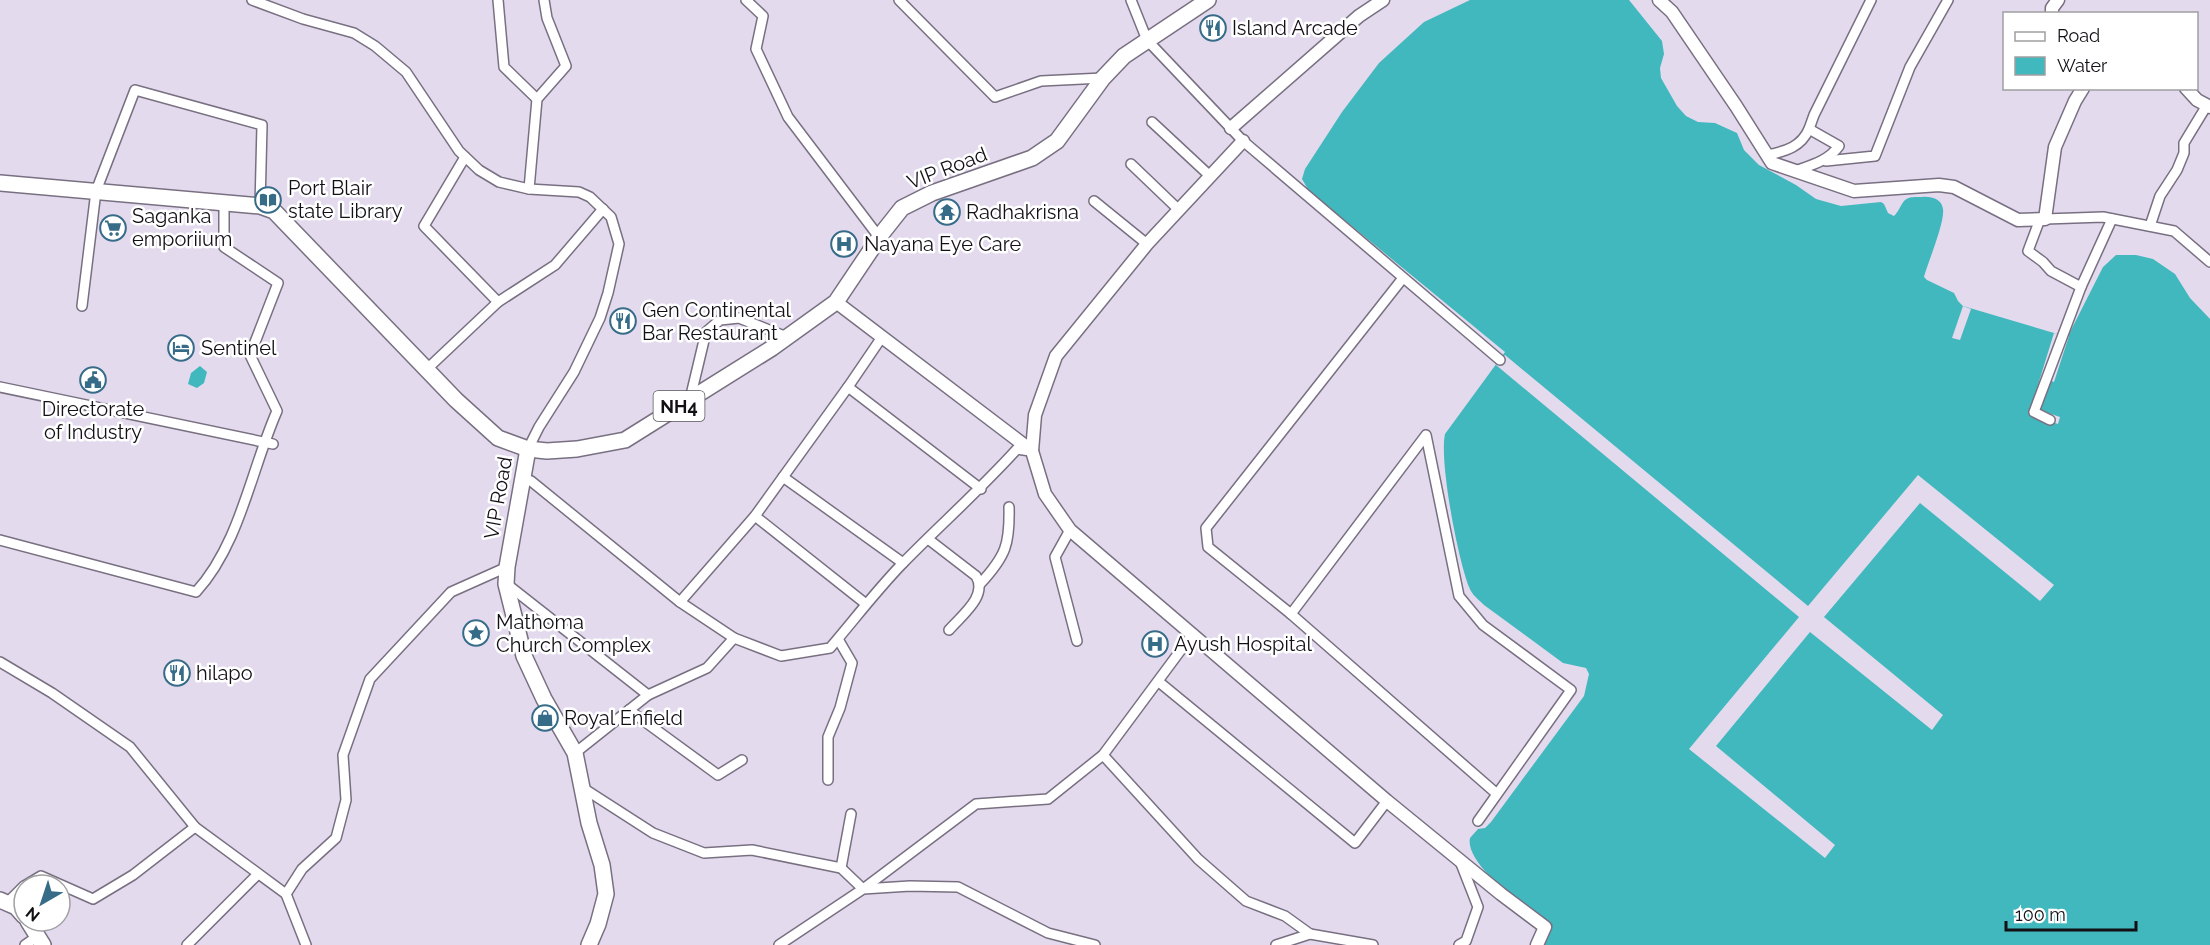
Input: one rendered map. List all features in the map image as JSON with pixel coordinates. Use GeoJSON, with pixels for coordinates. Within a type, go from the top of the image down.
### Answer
{"type":"FeatureCollection","features":[{"type":"Feature","properties":{"kind":"main road","name":"VIP Road"},"geometry":{"type":"LineString","coordinates":[[588,945],[598,924],[606,894],[602,866],[589,823],[584,788],[575,753],[544,699],[525,656],[506,584],[528,449],[547,451],[577,449],[625,440],[787,337],[836,302],[879,237],[902,208],[932,193],[1032,158],[1057,141],[1103,78],[1124,56],[1208,0]]}},
{"type":"Feature","properties":{"kind":"main road"},"geometry":{"type":"LineString","coordinates":[[0,183],[224,202],[260,206],[274,212],[456,400],[498,438],[528,449]]}},
{"type":"Feature","properties":{"kind":"street"},"geometry":{"type":"LineString","coordinates":[[252,0],[303,19],[354,33],[375,46],[406,72],[459,151],[479,170],[499,182],[529,189],[579,192],[590,197],[611,217],[619,244],[600,318],[574,372],[539,427],[528,449]]}},
{"type":"Feature","properties":{"kind":"street"},"geometry":{"type":"LineString","coordinates":[[498,0],[504,67],[537,99]]}},
{"type":"Feature","properties":{"kind":"street"},"geometry":{"type":"LineString","coordinates":[[529,189],[537,99],[566,66],[547,18],[544,0]]}},
{"type":"Feature","properties":{"kind":"street"},"geometry":{"type":"LineString","coordinates":[[746,0],[763,16],[756,49],[788,117],[879,237]]}},
{"type":"Feature","properties":{"kind":"street"},"geometry":{"type":"LineString","coordinates":[[899,0],[995,97],[1041,81],[1103,78]]}},
{"type":"Feature","properties":{"kind":"street"},"geometry":{"type":"LineString","coordinates":[[1131,0],[1147,40],[1243,141],[1500,360]]}},
{"type":"Feature","properties":{"kind":"street"},"geometry":{"type":"LineString","coordinates":[[1231,128],[1359,16],[1383,0]]}},
{"type":"Feature","properties":{"kind":"street"},"geometry":{"type":"LineString","coordinates":[[1659,0],[1672,12],[1772,163],[1854,191],[1939,185],[1954,187],[2018,220],[2112,219],[2174,231],[2210,262]]}},
{"type":"Feature","properties":{"kind":"street"},"geometry":{"type":"LineString","coordinates":[[1768,155],[1788,150],[1804,140],[1871,0]]}},
{"type":"Feature","properties":{"kind":"street"},"geometry":{"type":"LineString","coordinates":[[1820,162],[1875,156],[1910,67],[1948,0]]}},
{"type":"Feature","properties":{"kind":"street"},"geometry":{"type":"LineString","coordinates":[[82,306],[96,191],[135,90],[262,125],[260,206]]}},
{"type":"Feature","properties":{"kind":"street"},"geometry":{"type":"LineString","coordinates":[[2081,287],[2051,272],[2043,262],[2028,251],[2042,219],[2055,147],[2082,90]]}},
{"type":"Feature","properties":{"kind":"street"},"geometry":{"type":"LineString","coordinates":[[2150,226],[2160,196],[2177,170],[2184,153],[2184,143],[2209,106],[2197,100],[2188,90]]}},
{"type":"Feature","properties":{"kind":"street"},"geometry":{"type":"LineString","coordinates":[[1152,122],[1210,176]]}},
{"type":"Feature","properties":{"kind":"street"},"geometry":{"type":"LineString","coordinates":[[1795,171],[1820,162],[1832,155],[1839,146],[1809,129]]}},
{"type":"Feature","properties":{"kind":"street"},"geometry":{"type":"LineString","coordinates":[[1243,141],[1147,244],[1056,356],[1035,415],[1032,451],[1045,494],[1070,531],[1387,801],[1545,927],[1537,945]]}},
{"type":"Feature","properties":{"kind":"street"},"geometry":{"type":"LineString","coordinates":[[465,157],[424,226],[498,302]]}},
{"type":"Feature","properties":{"kind":"street"},"geometry":{"type":"LineString","coordinates":[[1131,164],[1179,210]]}},
{"type":"Feature","properties":{"kind":"street"},"geometry":{"type":"LineString","coordinates":[[1094,201],[1147,244]]}},
{"type":"Feature","properties":{"kind":"street"},"geometry":{"type":"LineString","coordinates":[[0,540],[196,592],[208,579],[228,546],[268,443],[277,411],[250,355],[278,282],[224,247],[224,202]]}},
{"type":"Feature","properties":{"kind":"street"},"geometry":{"type":"LineString","coordinates":[[427,369],[498,302],[555,265],[603,209]]}},
{"type":"Feature","properties":{"kind":"street"},"geometry":{"type":"LineString","coordinates":[[2050,420],[2034,412],[2081,287],[2112,219]]}},
{"type":"Feature","properties":{"kind":"street"},"geometry":{"type":"LineString","coordinates":[[1403,278],[1206,528],[1208,547],[1291,614],[1497,794]]}},
{"type":"Feature","properties":{"kind":"street"},"geometry":{"type":"LineString","coordinates":[[836,302],[1032,451]]}},
{"type":"Feature","properties":{"kind":"street"},"geometry":{"type":"LineString","coordinates":[[690,399],[706,332],[720,320],[739,318],[787,337]]}},
{"type":"Feature","properties":{"kind":"street"},"geometry":{"type":"LineString","coordinates":[[680,602],[754,516],[882,337]]}},
{"type":"Feature","properties":{"kind":"street"},"geometry":{"type":"LineString","coordinates":[[0,387],[268,443]]}},
{"type":"Feature","properties":{"kind":"street"},"geometry":{"type":"LineString","coordinates":[[848,387],[981,489]]}},
{"type":"Feature","properties":{"kind":"street"},"geometry":{"type":"LineString","coordinates":[[1291,614],[1426,435],[1459,596],[1483,625],[1571,690],[1478,821]]}},
{"type":"Feature","properties":{"kind":"street"},"geometry":{"type":"LineString","coordinates":[[522,477],[531,481],[680,602],[734,638],[781,656],[830,648],[903,563],[981,489],[1017,449],[1032,451]]}},
{"type":"Feature","properties":{"kind":"street"},"geometry":{"type":"LineString","coordinates":[[783,477],[903,563]]}},
{"type":"Feature","properties":{"kind":"street"},"geometry":{"type":"LineString","coordinates":[[980,584],[994,568],[1005,550],[1010,531],[1009,507]]}},
{"type":"Feature","properties":{"kind":"street"},"geometry":{"type":"LineString","coordinates":[[754,516],[866,604]]}},
{"type":"Feature","properties":{"kind":"street"},"geometry":{"type":"LineString","coordinates":[[1070,531],[1055,557],[1077,641]]}},
{"type":"Feature","properties":{"kind":"street"},"geometry":{"type":"LineString","coordinates":[[928,539],[976,576],[980,584],[980,592],[949,630]]}},
{"type":"Feature","properties":{"kind":"street"},"geometry":{"type":"LineString","coordinates":[[286,894],[302,869],[336,838],[346,800],[343,755],[370,679],[451,592],[507,567]]}},
{"type":"Feature","properties":{"kind":"street"},"geometry":{"type":"LineString","coordinates":[[506,584],[648,695]]}},
{"type":"Feature","properties":{"kind":"street"},"geometry":{"type":"LineString","coordinates":[[780,945],[863,890],[976,804],[1048,799],[1103,755],[1192,635]]}},
{"type":"Feature","properties":{"kind":"street"},"geometry":{"type":"LineString","coordinates":[[575,753],[648,695],[706,668],[734,638]]}},
{"type":"Feature","properties":{"kind":"street"},"geometry":{"type":"LineString","coordinates":[[828,780],[828,737],[840,708],[852,663],[838,639]]}},
{"type":"Feature","properties":{"kind":"street"},"geometry":{"type":"LineString","coordinates":[[0,662],[52,693],[130,747],[195,827],[257,875],[286,894],[306,945]]}},
{"type":"Feature","properties":{"kind":"street"},"geometry":{"type":"LineString","coordinates":[[1159,682],[1354,843],[1387,801]]}},
{"type":"Feature","properties":{"kind":"street"},"geometry":{"type":"LineString","coordinates":[[629,710],[718,775],[742,760]]}},
{"type":"Feature","properties":{"kind":"street"},"geometry":{"type":"LineString","coordinates":[[1103,755],[1198,859],[1246,900],[1285,916],[1310,934],[1373,945]]}},
{"type":"Feature","properties":{"kind":"street"},"geometry":{"type":"LineString","coordinates":[[584,788],[653,833],[704,853],[752,850],[841,868],[863,890],[910,886],[958,887],[1048,933],[1095,945]]}},
{"type":"Feature","properties":{"kind":"street"},"geometry":{"type":"LineString","coordinates":[[841,868],[851,814]]}},
{"type":"Feature","properties":{"kind":"street"},"geometry":{"type":"LineString","coordinates":[[72,890],[93,899],[133,875],[195,827]]}},
{"type":"Feature","properties":{"kind":"street"},"geometry":{"type":"LineString","coordinates":[[1459,945],[1466,940],[1478,907],[1460,859]]}},
{"type":"Feature","properties":{"kind":"street"},"geometry":{"type":"LineString","coordinates":[[187,945],[257,875]]}},
{"type":"Feature","properties":{"kind":"street"},"geometry":{"type":"LineString","coordinates":[[1276,945],[1310,934]]}},
{"type":"Feature","properties":{"kind":"water"},"geometry":{"type":"Polygon","coordinates":[[[1470,0],[1629,0],[1662,41],[1664,54],[1660,68],[1661,78],[1677,106],[1686,116],[1698,122],[1715,123],[1737,133],[1744,150],[1759,165],[1816,199],[1841,206],[1881,202],[1888,213],[1894,216],[1908,198],[1936,199],[1942,206],[1943,215],[1924,277],[1954,293],[1963,306],[2068,336],[2103,267],[2116,255],[2136,255],[2153,259],[2175,274],[2190,298],[2210,319],[2210,945],[1544,945],[1550,928],[1515,900],[1477,861],[1471,849],[1470,838],[1478,829],[1485,828],[1491,822],[1584,696],[1589,674],[1586,668],[1563,663],[1475,597],[1470,590],[1460,555],[1447,487],[1445,434],[1505,352],[1309,191],[1302,179],[1305,169],[1342,112],[1379,63],[1424,22],[1470,0]]]}},
{"type":"Feature","properties":{"kind":"water"},"geometry":{"type":"Polygon","coordinates":[[[200,366],[207,372],[204,383],[197,388],[188,384],[191,373],[200,366]]]}},
{"type":"Feature","properties":{"kind":"pier"},"geometry":{"type":"Polygon","coordinates":[[[1963,306],[1971,309],[1960,340],[1952,338],[1963,306]]]}},
{"type":"Feature","properties":{"kind":"pier"},"geometry":{"type":"Polygon","coordinates":[[[2054,333],[2069,336],[2054,382],[2049,380],[2039,410],[2060,417],[2058,424],[2029,414],[2054,333]]]}},
{"type":"Feature","properties":{"kind":"pier"},"geometry":{"type":"Polygon","coordinates":[[[1505,355],[1808,606],[1918,475],[2054,585],[2040,601],[1920,503],[1824,617],[1943,715],[1932,730],[1810,632],[1716,746],[1835,845],[1825,858],[1689,749],[1799,617],[1496,365],[1505,355]]]}},
{"type":"Feature","properties":{"kind":"place","name":"Island Arcade"},"geometry":{"type":"Point","coordinates":[1213,28]}},
{"type":"Feature","properties":{"kind":"place","name":"Port Blair state Library"},"geometry":{"type":"Point","coordinates":[268,200]}},
{"type":"Feature","properties":{"kind":"place","name":"Radhakrisna"},"geometry":{"type":"Point","coordinates":[947,212]}},
{"type":"Feature","properties":{"kind":"place","name":"Saganka emporiium"},"geometry":{"type":"Point","coordinates":[113,228]}},
{"type":"Feature","properties":{"kind":"place","name":"Nayana Eye Care"},"geometry":{"type":"Point","coordinates":[844,244]}},
{"type":"Feature","properties":{"kind":"place","name":"Gen Continental Bar Restaurant"},"geometry":{"type":"Point","coordinates":[623,321]}},
{"type":"Feature","properties":{"kind":"place","name":"Sentinel"},"geometry":{"type":"Point","coordinates":[181,348]}},
{"type":"Feature","properties":{"kind":"place","name":"Directorate of Industry"},"geometry":{"type":"Point","coordinates":[93,380]}},
{"type":"Feature","properties":{"kind":"place","name":"Mathoma Church Complex"},"geometry":{"type":"Point","coordinates":[476,633]}},
{"type":"Feature","properties":{"kind":"place","name":"Ayush Hospital"},"geometry":{"type":"Point","coordinates":[1155,644]}},
{"type":"Feature","properties":{"kind":"place","name":"hilapo"},"geometry":{"type":"Point","coordinates":[177,673]}},
{"type":"Feature","properties":{"kind":"place","name":"Royal Enfield"},"geometry":{"type":"Point","coordinates":[545,718]}}]}
